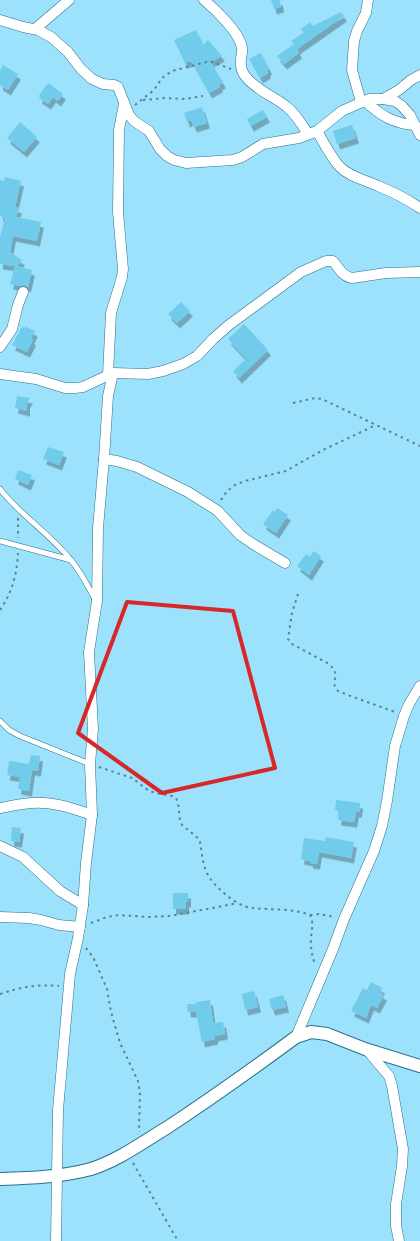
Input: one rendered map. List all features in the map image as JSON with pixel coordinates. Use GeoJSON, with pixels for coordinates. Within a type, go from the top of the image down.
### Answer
{"type":"FeatureCollection","features":[{"type":"Feature","properties":{"kind":"street"},"geometry":{"type":"LineString","coordinates":[[35,29],[68,0]]}},
{"type":"Feature","properties":{"kind":"street"},"geometry":{"type":"LineString","coordinates":[[204,0],[226,21],[239,40],[243,49],[240,60],[244,76],[250,82],[293,112],[341,168],[420,208]]}},
{"type":"Feature","properties":{"kind":"street"},"geometry":{"type":"LineString","coordinates":[[368,0],[366,13],[354,41],[352,70],[363,102],[382,116],[400,123],[415,125]]}},
{"type":"Feature","properties":{"kind":"street"},"geometry":{"type":"LineString","coordinates":[[0,20],[13,25],[35,29],[51,37],[59,42],[92,79],[103,84],[118,87],[129,115],[134,121],[149,131],[160,149],[174,160],[186,163],[233,160],[242,157],[263,144],[299,138],[312,132],[342,111],[370,99],[395,101],[402,106],[410,115],[420,135]]}},
{"type":"Feature","properties":{"kind":"street"},"geometry":{"type":"LineString","coordinates":[[383,99],[420,75]]}},
{"type":"Feature","properties":{"kind":"street"},"geometry":{"type":"LineString","coordinates":[[56,1241],[58,1110],[70,974],[83,905],[92,815],[90,764],[93,729],[89,652],[97,601],[98,528],[110,374],[111,312],[123,269],[118,202],[119,130],[125,107]]}},
{"type":"Feature","properties":{"kind":"street"},"geometry":{"type":"LineString","coordinates":[[0,374],[36,380],[65,388],[75,388],[83,387],[110,374],[148,374],[163,371],[184,364],[197,356],[229,325],[301,272],[326,260],[333,261],[344,275],[352,278],[386,273],[420,272]]}},
{"type":"Feature","properties":{"kind":"street"},"geometry":{"type":"LineString","coordinates":[[0,347],[12,329],[23,292]]}},
{"type":"Feature","properties":{"kind":"street"},"geometry":{"type":"LineString","coordinates":[[104,459],[137,467],[188,492],[218,511],[240,535],[285,563]]}},
{"type":"Feature","properties":{"kind":"street"},"geometry":{"type":"LineString","coordinates":[[296,1037],[374,850],[382,826],[395,746],[409,704],[420,686]]}},
{"type":"Feature","properties":{"kind":"street"},"geometry":{"type":"LineString","coordinates":[[0,808],[32,802],[51,803],[92,815]]}},
{"type":"Feature","properties":{"kind":"street"},"geometry":{"type":"LineString","coordinates":[[0,846],[23,857],[60,891],[83,905]]}},
{"type":"Feature","properties":{"kind":"street"},"geometry":{"type":"LineString","coordinates":[[0,917],[36,919],[79,933]]}},
{"type":"Feature","properties":{"kind":"street"},"geometry":{"type":"LineString","coordinates":[[0,1179],[58,1176],[110,1161],[204,1103],[296,1037],[311,1032],[327,1034],[420,1066]]}},
{"type":"Feature","properties":{"kind":"street"},"geometry":{"type":"LineString","coordinates":[[366,1049],[388,1076],[392,1086],[402,1142],[402,1166],[396,1204],[396,1226],[399,1241]]}},
{"type":"Feature","properties":{"kind":"lane"},"geometry":{"type":"LineString","coordinates":[[0,489],[71,560],[97,601]]}},
{"type":"Feature","properties":{"kind":"lane"},"geometry":{"type":"LineString","coordinates":[[0,541],[71,560]]}},
{"type":"Feature","properties":{"kind":"lane"},"geometry":{"type":"LineString","coordinates":[[0,721],[9,730],[20,736],[90,764]]}},
{"type":"Feature","properties":{"kind":"path"},"geometry":{"type":"LineString","coordinates":[[143,100],[154,90],[166,74],[176,70],[210,61],[232,70],[243,71]]}},
{"type":"Feature","properties":{"kind":"path"},"geometry":{"type":"LineString","coordinates":[[125,107],[143,100],[185,99],[203,96]]}},
{"type":"Feature","properties":{"kind":"path"},"geometry":{"type":"LineString","coordinates":[[294,403],[315,398],[322,399],[420,446]]}},
{"type":"Feature","properties":{"kind":"path"},"geometry":{"type":"LineString","coordinates":[[214,508],[227,491],[235,485],[286,470],[376,425]]}},
{"type":"Feature","properties":{"kind":"path"},"geometry":{"type":"LineString","coordinates":[[0,610],[13,586],[17,568],[17,508]]}},
{"type":"Feature","properties":{"kind":"path"},"geometry":{"type":"LineString","coordinates":[[298,594],[290,624],[289,641],[333,667],[336,676],[334,686],[338,691],[404,716]]}},
{"type":"Feature","properties":{"kind":"path"},"geometry":{"type":"LineString","coordinates":[[90,764],[132,778],[155,793],[176,798],[182,825],[199,839],[204,866],[208,874],[220,890],[238,903],[249,908],[303,912],[310,915],[319,914],[344,919]]}},
{"type":"Feature","properties":{"kind":"path"},"geometry":{"type":"LineString","coordinates":[[178,1241],[132,1149],[140,1125],[138,1081],[120,1043],[107,989],[93,957],[79,933],[107,916],[170,916],[238,903]]}},
{"type":"Feature","properties":{"kind":"path"},"geometry":{"type":"LineString","coordinates":[[310,915],[312,921],[310,936],[312,957],[322,975]]}},
{"type":"Feature","properties":{"kind":"path"},"geometry":{"type":"LineString","coordinates":[[0,994],[28,986],[69,987]]}},
{"type":"Feature","properties":{"kind":"highlighted area"},"geometry":{"type":"Polygon","coordinates":[[[127,602],[233,611],[275,768],[162,793],[78,733],[127,602]]]}},
{"type":"Feature","properties":{"kind":"building"},"geometry":{"type":"Polygon","coordinates":[[[271,0],[280,0],[281,7],[274,9],[271,0]]]}},
{"type":"Feature","properties":{"kind":"building"},"geometry":{"type":"Polygon","coordinates":[[[341,12],[344,16],[297,49],[299,53],[284,64],[277,56],[294,44],[291,41],[303,33],[301,29],[310,22],[313,26],[341,12]]]}},
{"type":"Feature","properties":{"kind":"building"},"geometry":{"type":"Polygon","coordinates":[[[196,30],[203,45],[208,40],[222,56],[211,62],[223,83],[219,85],[220,87],[209,93],[191,61],[185,63],[174,40],[196,30]]]}},
{"type":"Feature","properties":{"kind":"building"},"geometry":{"type":"Polygon","coordinates":[[[261,53],[269,69],[268,73],[260,78],[249,59],[261,53]]]}},
{"type":"Feature","properties":{"kind":"building"},"geometry":{"type":"Polygon","coordinates":[[[3,65],[18,74],[8,90],[0,85],[0,71],[3,65]]]}},
{"type":"Feature","properties":{"kind":"building"},"geometry":{"type":"Polygon","coordinates":[[[48,83],[63,94],[58,101],[53,97],[48,104],[39,98],[39,95],[48,83]]]}},
{"type":"Feature","properties":{"kind":"building"},"geometry":{"type":"Polygon","coordinates":[[[202,107],[207,123],[194,127],[191,120],[187,122],[184,113],[202,107]]]}},
{"type":"Feature","properties":{"kind":"building"},"geometry":{"type":"Polygon","coordinates":[[[263,110],[267,117],[251,126],[247,119],[263,110]]]}},
{"type":"Feature","properties":{"kind":"building"},"geometry":{"type":"Polygon","coordinates":[[[20,122],[37,137],[24,152],[7,138],[20,122]]]}},
{"type":"Feature","properties":{"kind":"building"},"geometry":{"type":"Polygon","coordinates":[[[352,125],[356,138],[337,144],[333,131],[352,125]]]}},
{"type":"Feature","properties":{"kind":"building"},"geometry":{"type":"Polygon","coordinates":[[[5,177],[21,181],[15,207],[19,208],[16,217],[41,222],[37,241],[13,236],[10,252],[22,260],[17,266],[32,270],[28,287],[10,284],[15,266],[0,264],[0,237],[5,218],[0,216],[0,180],[4,181],[5,177]]]}},
{"type":"Feature","properties":{"kind":"building"},"geometry":{"type":"Polygon","coordinates":[[[181,302],[190,311],[177,323],[168,314],[181,302]]]}},
{"type":"Feature","properties":{"kind":"building"},"geometry":{"type":"Polygon","coordinates":[[[244,324],[268,350],[239,378],[233,371],[246,359],[228,339],[244,324]]]}},
{"type":"Feature","properties":{"kind":"building"},"geometry":{"type":"Polygon","coordinates":[[[25,326],[35,331],[27,352],[12,345],[22,327],[25,328],[25,326]]]}},
{"type":"Feature","properties":{"kind":"building"},"geometry":{"type":"Polygon","coordinates":[[[17,396],[30,398],[27,403],[27,411],[15,408],[17,396]]]}},
{"type":"Feature","properties":{"kind":"building"},"geometry":{"type":"Polygon","coordinates":[[[48,447],[64,452],[59,465],[43,459],[48,447]]]}},
{"type":"Feature","properties":{"kind":"building"},"geometry":{"type":"Polygon","coordinates":[[[18,470],[32,475],[28,485],[15,479],[18,470]]]}},
{"type":"Feature","properties":{"kind":"building"},"geometry":{"type":"Polygon","coordinates":[[[277,508],[288,515],[276,533],[263,524],[273,510],[275,512],[277,508]]]}},
{"type":"Feature","properties":{"kind":"building"},"geometry":{"type":"Polygon","coordinates":[[[313,551],[321,556],[309,575],[297,566],[306,554],[310,557],[313,551]]]}},
{"type":"Feature","properties":{"kind":"building"},"geometry":{"type":"Polygon","coordinates":[[[31,755],[40,756],[38,771],[32,770],[29,791],[18,789],[20,777],[7,775],[9,761],[29,764],[31,755]]]}},
{"type":"Feature","properties":{"kind":"building"},"geometry":{"type":"Polygon","coordinates":[[[336,800],[360,803],[359,812],[356,812],[354,822],[338,820],[339,811],[335,810],[336,800]]]}},
{"type":"Feature","properties":{"kind":"building"},"geometry":{"type":"Polygon","coordinates":[[[12,827],[21,828],[19,842],[11,841],[12,827]]]}},
{"type":"Feature","properties":{"kind":"building"},"geometry":{"type":"Polygon","coordinates":[[[326,837],[354,842],[351,858],[319,852],[317,864],[301,859],[304,838],[325,841],[326,837]]]}},
{"type":"Feature","properties":{"kind":"building"},"geometry":{"type":"Polygon","coordinates":[[[173,893],[188,893],[186,909],[173,909],[173,893]]]}},
{"type":"Feature","properties":{"kind":"building"},"geometry":{"type":"Polygon","coordinates":[[[371,982],[382,988],[380,993],[384,995],[377,1008],[371,1005],[366,1018],[351,1011],[363,988],[367,990],[371,982]]]}},
{"type":"Feature","properties":{"kind":"building"},"geometry":{"type":"Polygon","coordinates":[[[254,991],[258,1007],[245,1010],[242,994],[254,991]]]}},
{"type":"Feature","properties":{"kind":"building"},"geometry":{"type":"Polygon","coordinates":[[[283,995],[286,1007],[272,1010],[269,999],[283,995]]]}},
{"type":"Feature","properties":{"kind":"building"},"geometry":{"type":"Polygon","coordinates":[[[210,1000],[213,1023],[223,1022],[225,1034],[202,1042],[196,1012],[188,1012],[187,1004],[196,1004],[196,1002],[210,1000]]]}}]}
